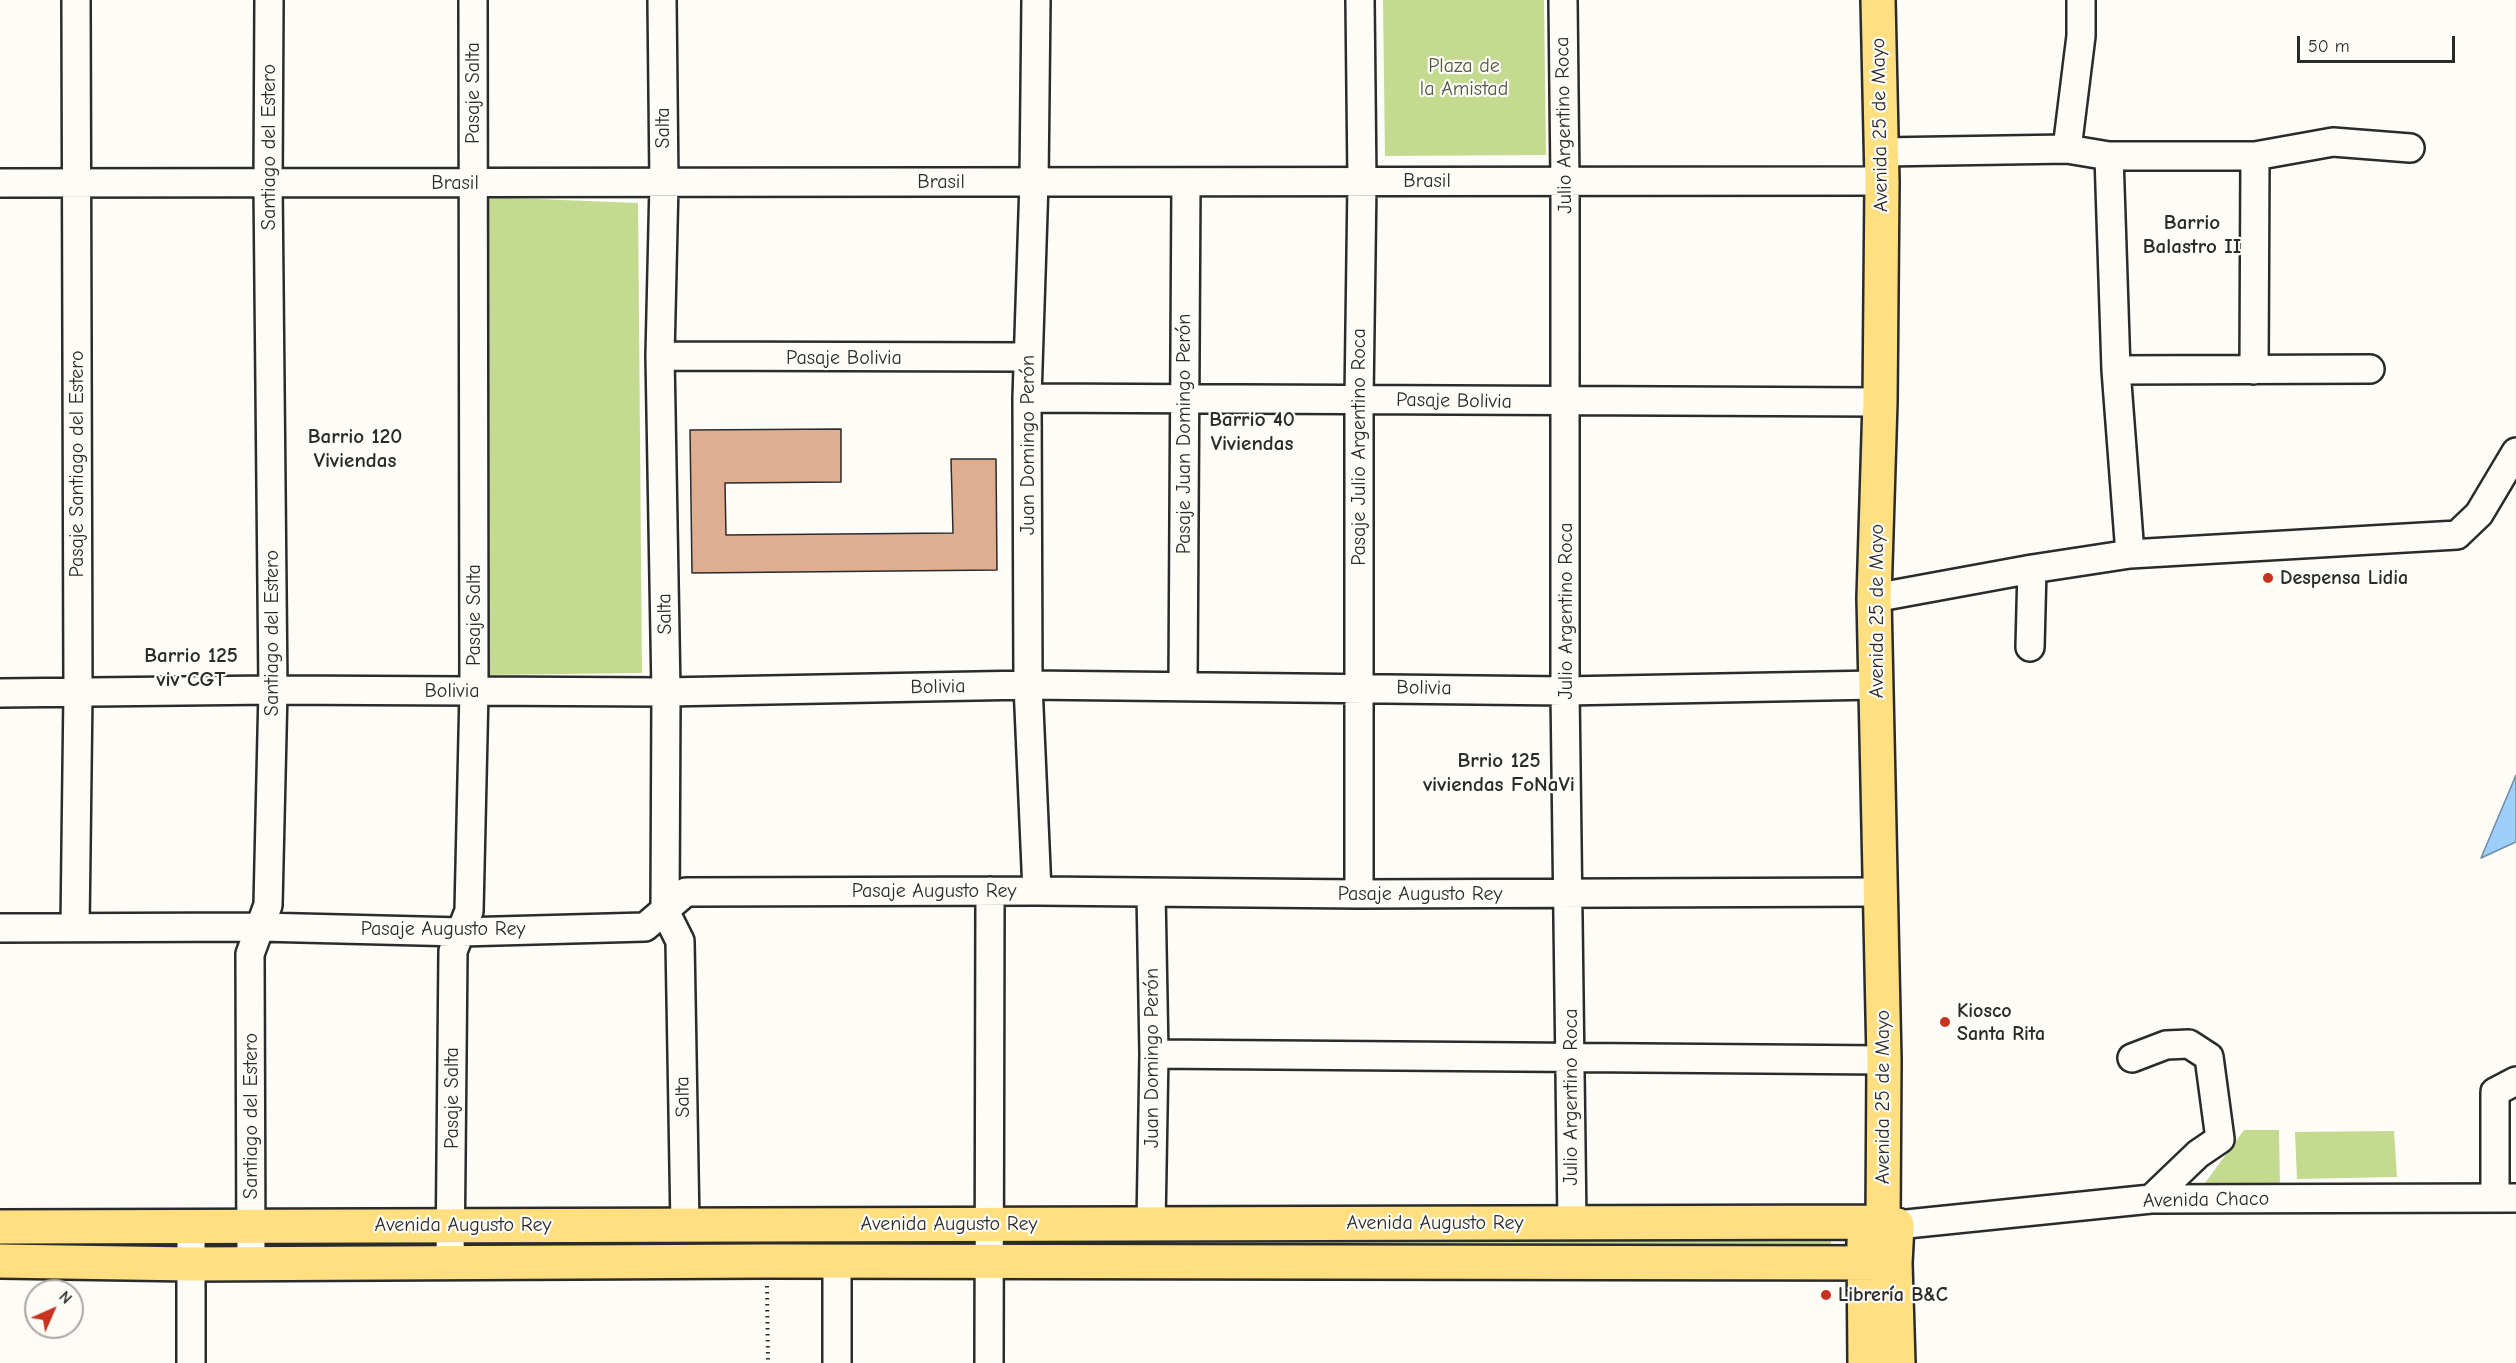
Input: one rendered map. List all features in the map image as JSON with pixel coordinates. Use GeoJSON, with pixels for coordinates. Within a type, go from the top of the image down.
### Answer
{"type":"FeatureCollection","features":[{"type":"Feature","properties":{"kind":"main road","name":"Avenida 25 de Mayo"},"geometry":{"type":"LineString","coordinates":[[1878,0],[1882,167],[1880,402],[1874,598],[1884,1060],[1882,1223],[1895,1263],[1898,1363]]}},
{"type":"Feature","properties":{"kind":"main road","name":"Avenida 25 de Mayo"},"geometry":{"type":"LineString","coordinates":[[1865,1363],[1863,1263],[1882,1223]]}},
{"type":"Feature","properties":{"kind":"main road","name":"Avenida Augusto Rey"},"geometry":{"type":"LineString","coordinates":[[0,1227],[1882,1223]]}},
{"type":"Feature","properties":{"kind":"main road","name":"Avenida Augusto Rey"},"geometry":{"type":"LineString","coordinates":[[0,1261],[191,1264],[767,1261],[1895,1263]]}},
{"type":"Feature","properties":{"kind":"street","name":"Pasaje Santiago del Estero"},"geometry":{"type":"LineString","coordinates":[[75,927],[78,692],[76,0]]}},
{"type":"Feature","properties":{"kind":"street","name":"Santiago del Estero"},"geometry":{"type":"LineString","coordinates":[[251,1262],[250,954],[268,905],[273,690],[268,184],[269,0]]}},
{"type":"Feature","properties":{"kind":"street","name":"Pasaje Salta"},"geometry":{"type":"LineString","coordinates":[[450,1263],[453,951],[468,911],[474,691],[473,0]]}},
{"type":"Feature","properties":{"kind":"street","name":"Salta"},"geometry":{"type":"LineString","coordinates":[[662,0],[664,183],[660,356],[666,692],[665,911],[680,941],[685,1225]]}},
{"type":"Feature","properties":{"kind":"street","name":"Juan Domingo Perón"},"geometry":{"type":"LineString","coordinates":[[1036,0],[1034,182],[1027,398],[1028,685],[1038,891]]}},
{"type":"Feature","properties":{"kind":"street","name":"Pasaje Julio Argentino Roca"},"geometry":{"type":"LineString","coordinates":[[1359,894],[1359,399],[1362,182],[1360,0]]}},
{"type":"Feature","properties":{"kind":"street","name":"Julio Argentino Roca"},"geometry":{"type":"LineString","coordinates":[[1563,0],[1566,402],[1565,691],[1572,1056],[1572,1222]]}},
{"type":"Feature","properties":{"kind":"street"},"geometry":{"type":"LineString","coordinates":[[2067,149],[2081,36],[2081,0]]}},
{"type":"Feature","properties":{"kind":"street","name":"Brasil"},"geometry":{"type":"LineString","coordinates":[[0,183],[1565,181],[1882,167],[2067,149],[2109,156],[2255,156],[2333,142],[2410,148]]}},
{"type":"Feature","properties":{"kind":"street"},"geometry":{"type":"LineString","coordinates":[[2109,156],[2116,370],[2130,554]]}},
{"type":"Feature","properties":{"kind":"street"},"geometry":{"type":"LineString","coordinates":[[2254,370],[2255,156]]}},
{"type":"Feature","properties":{"kind":"street","name":"Pasaje Juan Domingo Perón"},"geometry":{"type":"LineString","coordinates":[[1183,686],[1186,182]]}},
{"type":"Feature","properties":{"kind":"street","name":"Pasaje Bolivia"},"geometry":{"type":"LineString","coordinates":[[660,356],[1027,357]]}},
{"type":"Feature","properties":{"kind":"street"},"geometry":{"type":"LineString","coordinates":[[2116,370],[2370,369]]}},
{"type":"Feature","properties":{"kind":"street","name":"Pasaje Bolivia"},"geometry":{"type":"LineString","coordinates":[[1027,398],[1880,402]]}},
{"type":"Feature","properties":{"kind":"street"},"geometry":{"type":"LineString","coordinates":[[1874,598],[2031,569],[2130,554],[2457,535],[2479,514],[2516,452]]}},
{"type":"Feature","properties":{"kind":"street"},"geometry":{"type":"LineString","coordinates":[[2030,647],[2031,569]]}},
{"type":"Feature","properties":{"kind":"street","name":"Bolivia"},"geometry":{"type":"LineString","coordinates":[[0,693],[273,690],[666,692],[1028,685],[1565,691],[1876,685]]}},
{"type":"Feature","properties":{"kind":"street"},"geometry":{"type":"LineString","coordinates":[[989,1363],[990,891]]}},
{"type":"Feature","properties":{"kind":"street","name":"Pasaje Augusto Rey"},"geometry":{"type":"LineString","coordinates":[[0,928],[260,927],[461,932],[645,927],[686,892],[1038,891],[1359,894],[1880,892]]}},
{"type":"Feature","properties":{"kind":"street","name":"Juan Domingo Perón"},"geometry":{"type":"LineString","coordinates":[[1151,893],[1154,1054],[1151,1224]]}},
{"type":"Feature","properties":{"kind":"street"},"geometry":{"type":"LineString","coordinates":[[2132,1058],[2166,1045],[2189,1044],[2209,1057],[2220,1139],[2198,1154],[2151,1199]]}},
{"type":"Feature","properties":{"kind":"street"},"geometry":{"type":"LineString","coordinates":[[1154,1054],[1884,1060]]}},
{"type":"Feature","properties":{"kind":"street"},"geometry":{"type":"LineString","coordinates":[[2506,1198],[2495,1092],[2516,1081]]}},
{"type":"Feature","properties":{"kind":"street","name":"Avenida Chaco"},"geometry":{"type":"LineString","coordinates":[[1882,1223],[2151,1199],[2506,1198]]}},
{"type":"Feature","properties":{"kind":"street"},"geometry":{"type":"LineString","coordinates":[[191,1228],[191,1363]]}},
{"type":"Feature","properties":{"kind":"street"},"geometry":{"type":"LineString","coordinates":[[837,1261],[837,1363]]}},
{"type":"Feature","properties":{"kind":"path"},"geometry":{"type":"LineString","coordinates":[[767,1261],[768,1363]]}},
{"type":"Feature","properties":{"kind":"green space","name":"Plaza de la Amistad"},"geometry":{"type":"Polygon","coordinates":[[[1383,0],[1544,0],[1546,155],[1385,156],[1383,0]]]}},
{"type":"Feature","properties":{"kind":"green space"},"geometry":{"type":"Polygon","coordinates":[[[485,197],[638,203],[642,673],[487,675],[485,197]]]}},
{"type":"Feature","properties":{"kind":"green space"},"geometry":{"type":"Polygon","coordinates":[[[2244,1130],[2279,1130],[2280,1187],[2202,1187],[2244,1130]]]}},
{"type":"Feature","properties":{"kind":"green space"},"geometry":{"type":"Polygon","coordinates":[[[2394,1131],[2397,1177],[2297,1179],[2295,1132],[2394,1131]]]}},
{"type":"Feature","properties":{"kind":"green space"},"geometry":{"type":"Polygon","coordinates":[[[1831,1232],[1831,1251],[1028,1253],[1028,1234],[1831,1232]]]}},
{"type":"Feature","properties":{"kind":"green space"},"geometry":{"type":"Polygon","coordinates":[[[287,1236],[405,1236],[407,1252],[287,1251],[287,1236]]]}},
{"type":"Feature","properties":{"kind":"green space"},"geometry":{"type":"Polygon","coordinates":[[[952,1236],[954,1251],[489,1251],[487,1238],[952,1236]]]}},
{"type":"Feature","properties":{"kind":"green space"},"geometry":{"type":"Polygon","coordinates":[[[0,1238],[158,1239],[158,1252],[0,1252],[0,1238]]]}},
{"type":"Feature","properties":{"kind":"water"},"geometry":{"type":"Polygon","coordinates":[[[2516,775],[2516,842],[2481,858],[2516,775]]]}},
{"type":"Feature","properties":{"kind":"building"},"geometry":{"type":"Polygon","coordinates":[[[841,429],[841,482],[725,483],[726,535],[953,533],[951,459],[996,459],[997,570],[692,573],[690,430],[841,429]]]}},
{"type":"Feature","properties":{"kind":"place","name":"Despensa Lidia"},"geometry":{"type":"Point","coordinates":[2268,578]}},
{"type":"Feature","properties":{"kind":"place","name":"Kiosco Santa Rita"},"geometry":{"type":"Point","coordinates":[1945,1022]}},
{"type":"Feature","properties":{"kind":"place","name":"Librería B&C"},"geometry":{"type":"Point","coordinates":[1826,1295]}},
{"type":"Feature","properties":{"kind":"district","name":"Barrio Balastro II"},"geometry":{"type":"Point","coordinates":[2192,235]}},
{"type":"Feature","properties":{"kind":"district","name":"Barrio 40 Viviendas"},"geometry":{"type":"Point","coordinates":[1252,432]}},
{"type":"Feature","properties":{"kind":"district","name":"Barrio 120 Viviendas"},"geometry":{"type":"Point","coordinates":[355,449]}},
{"type":"Feature","properties":{"kind":"district","name":"Barrio 125 viv CGT"},"geometry":{"type":"Point","coordinates":[191,668]}},
{"type":"Feature","properties":{"kind":"district","name":"Brrio 125 viviendas FoNaVi"},"geometry":{"type":"Point","coordinates":[1499,773]}}]}
